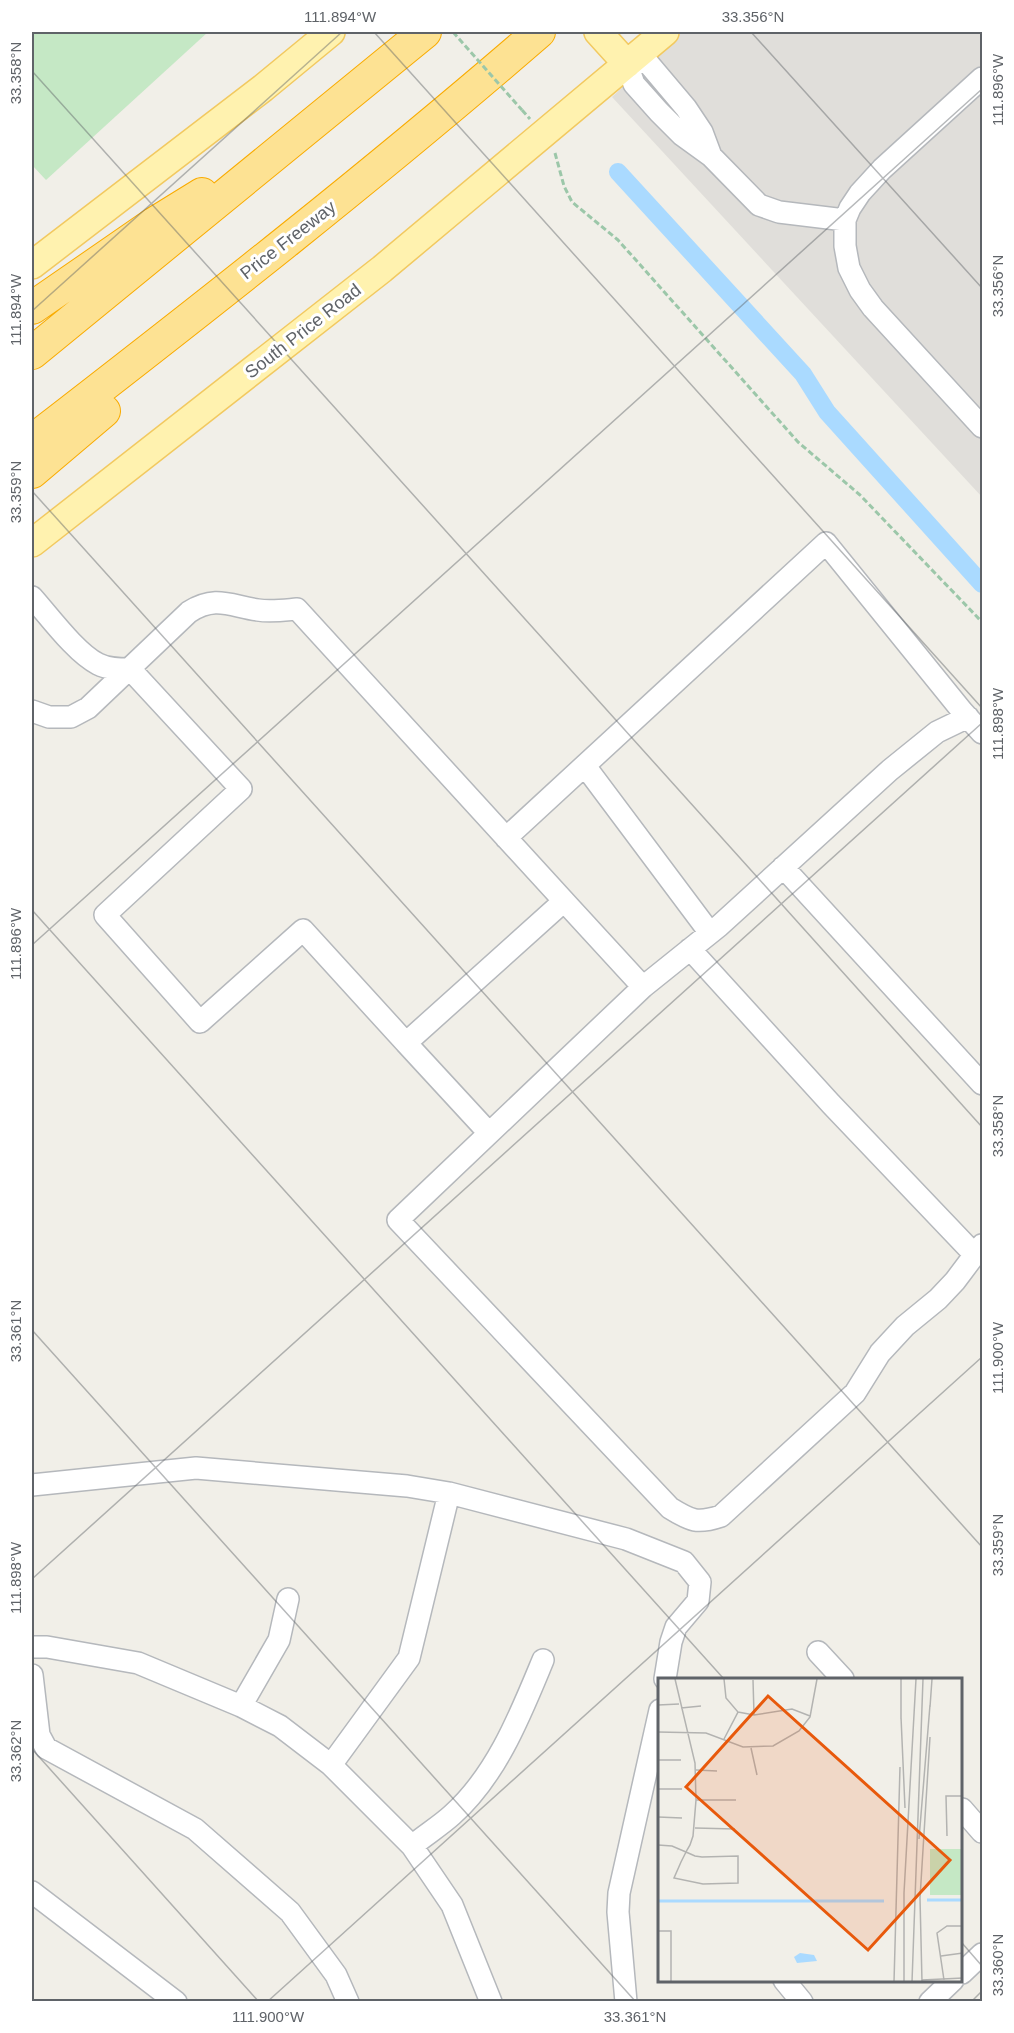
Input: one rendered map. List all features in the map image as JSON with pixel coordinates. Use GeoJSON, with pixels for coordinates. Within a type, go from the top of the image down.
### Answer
{"type":"FeatureCollection","features":[{"type":"Feature","properties":{"kind":"highway"},"geometry":{"type":"LineString","coordinates":[[32,353],[425,32]]}},
{"type":"Feature","properties":{"kind":"highway","name":"Price Freeway"},"geometry":{"type":"LineString","coordinates":[[32,441],[320,216],[539,32]]}},
{"type":"Feature","properties":{"kind":"highway"},"geometry":{"type":"LineString","coordinates":[[32,308],[155,223],[307,129]]}},
{"type":"Feature","properties":{"kind":"highway"},"geometry":{"type":"LineString","coordinates":[[32,472],[149,375],[320,216]]}},
{"type":"Feature","properties":{"kind":"main road"},"geometry":{"type":"LineString","coordinates":[[32,265],[263,88],[331,32]]}},
{"type":"Feature","properties":{"kind":"main road","name":"South Price Road"},"geometry":{"type":"LineString","coordinates":[[32,543],[382,269],[665,32]]}},
{"type":"Feature","properties":{"kind":"main road"},"geometry":{"type":"LineString","coordinates":[[601,36],[627,64]]}},
{"type":"Feature","properties":{"kind":"street"},"geometry":{"type":"LineString","coordinates":[[627,64],[639,61],[648,63],[702,132],[711,156],[759,205],[768,209],[845,220]]}},
{"type":"Feature","properties":{"kind":"street"},"geometry":{"type":"LineString","coordinates":[[982,78],[882,169],[860,193],[845,220],[845,246],[849,268],[860,290],[873,308],[982,427]]}},
{"type":"Feature","properties":{"kind":"street"},"geometry":{"type":"LineString","coordinates":[[506,838],[826,543],[982,733]]}},
{"type":"Feature","properties":{"kind":"street"},"geometry":{"type":"LineString","coordinates":[[32,597],[83,654],[99,664],[115,669],[130,669],[241,789],[105,915],[200,1022],[303,930],[489,1133]]}},
{"type":"Feature","properties":{"kind":"street"},"geometry":{"type":"LineString","coordinates":[[32,711],[49,717],[70,717],[88,708],[189,612],[200,605],[215,602],[231,603],[260,610],[297,609],[643,987]]}},
{"type":"Feature","properties":{"kind":"street"},"geometry":{"type":"LineString","coordinates":[[690,949],[831,1104],[978,1250],[938,1299],[905,1326],[880,1353],[855,1393],[721,1516],[704,1522],[689,1520],[670,1508],[398,1220],[643,987],[690,949],[710,933],[890,770],[936,732],[968,717]]}},
{"type":"Feature","properties":{"kind":"street"},"geometry":{"type":"LineString","coordinates":[[585,766],[710,933]]}},
{"type":"Feature","properties":{"kind":"street"},"geometry":{"type":"LineString","coordinates":[[783,867],[982,1084]]}},
{"type":"Feature","properties":{"kind":"street"},"geometry":{"type":"LineString","coordinates":[[406,1043],[564,901]]}},
{"type":"Feature","properties":{"kind":"street"},"geometry":{"type":"LineString","coordinates":[[32,1485],[196,1468],[407,1486],[449,1493],[626,1539],[684,1562],[700,1582],[698,1601],[676,1627],[671,1641],[665,1678]]}},
{"type":"Feature","properties":{"kind":"street"},"geometry":{"type":"LineString","coordinates":[[331,1765],[410,1658],[449,1493]]}},
{"type":"Feature","properties":{"kind":"street"},"geometry":{"type":"LineString","coordinates":[[241,1706],[279,1640],[288,1599]]}},
{"type":"Feature","properties":{"kind":"street"},"geometry":{"type":"LineString","coordinates":[[32,1647],[47,1647],[138,1663],[241,1706],[280,1726],[331,1765],[412,1846],[452,1905],[491,2001]]}},
{"type":"Feature","properties":{"kind":"street"},"geometry":{"type":"LineString","coordinates":[[818,1652],[842,1678]]}},
{"type":"Feature","properties":{"kind":"street"},"geometry":{"type":"LineString","coordinates":[[412,1846],[454,1814],[484,1778],[512,1734],[543,1660]]}},
{"type":"Feature","properties":{"kind":"street"},"geometry":{"type":"LineString","coordinates":[[32,1676],[39,1735],[46,1748],[195,1829],[290,1912],[336,1975],[348,2001]]}},
{"type":"Feature","properties":{"kind":"street"},"geometry":{"type":"LineString","coordinates":[[626,2001],[618,1912],[619,1893],[658,1719]]}},
{"type":"Feature","properties":{"kind":"street"},"geometry":{"type":"LineString","coordinates":[[963,1810],[982,1832]]}},
{"type":"Feature","properties":{"kind":"street"},"geometry":{"type":"LineString","coordinates":[[32,1892],[176,2001]]}},
{"type":"Feature","properties":{"kind":"street"},"geometry":{"type":"LineString","coordinates":[[963,1972],[982,1954]]}},
{"type":"Feature","properties":{"kind":"street"},"geometry":{"type":"LineString","coordinates":[[786,1982],[802,2001]]}},
{"type":"Feature","properties":{"kind":"street"},"geometry":{"type":"LineString","coordinates":[[930,2001],[951,1982]]}},
{"type":"Feature","properties":{"kind":"path"},"geometry":{"type":"LineString","coordinates":[[453,32],[543,135],[556,154],[564,186],[572,202],[618,240],[798,442],[860,495],[982,622]]}},
{"type":"Feature","properties":{"kind":"shaded area"},"geometry":{"type":"Polygon","coordinates":[[[682,32],[982,32],[982,497],[612,97],[682,32]]]}},
{"type":"Feature","properties":{"kind":"green space"},"geometry":{"type":"Polygon","coordinates":[[[32,32],[208,32],[46,180],[32,165],[32,32]]]}},
{"type":"Feature","properties":{"kind":"waterway"},"geometry":{"type":"LineString","coordinates":[[618,172],[803,374],[827,412],[982,584]]}}]}
